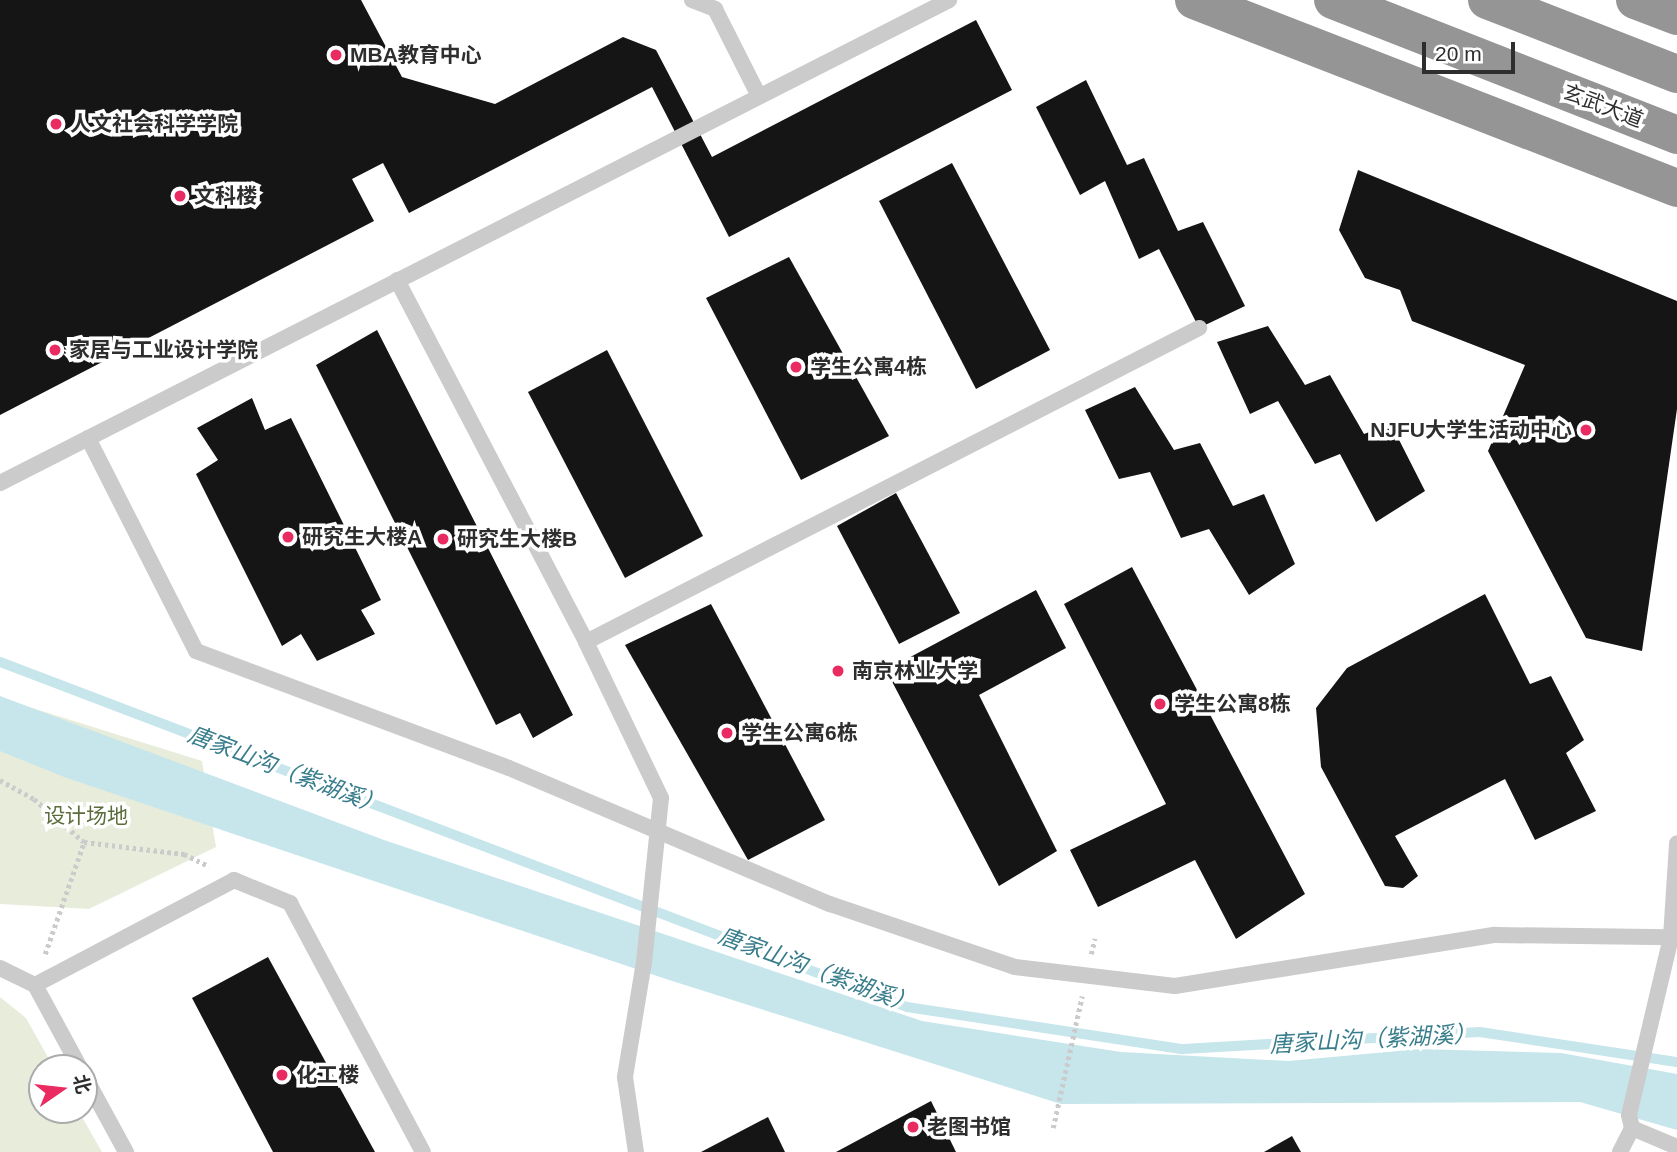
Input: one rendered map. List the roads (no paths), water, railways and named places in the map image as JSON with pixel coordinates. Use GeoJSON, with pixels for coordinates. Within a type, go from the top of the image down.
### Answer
{"type":"FeatureCollection","features":[{"type":"Feature","properties":{"kind":"highway"},"geometry":{"type":"LineString","coordinates":[[1194,0],[1677,188]]}},
{"type":"Feature","properties":{"kind":"highway","name":"玄武大道"},"geometry":{"type":"LineString","coordinates":[[1333,0],[1677,135]]}},
{"type":"Feature","properties":{"kind":"highway"},"geometry":{"type":"LineString","coordinates":[[1488,0],[1677,74]]}},
{"type":"Feature","properties":{"kind":"highway"},"geometry":{"type":"LineString","coordinates":[[1634,0],[1677,16]]}},
{"type":"Feature","properties":{"kind":"lane"},"geometry":{"type":"LineString","coordinates":[[692,0],[715,9],[759,96]]}},
{"type":"Feature","properties":{"kind":"lane"},"geometry":{"type":"LineString","coordinates":[[0,483],[949,0]]}},
{"type":"Feature","properties":{"kind":"lane"},"geometry":{"type":"LineString","coordinates":[[397,280],[586,642],[661,798],[648,928],[625,1077],[636,1152]]}},
{"type":"Feature","properties":{"kind":"lane"},"geometry":{"type":"LineString","coordinates":[[586,642],[1199,328]]}},
{"type":"Feature","properties":{"kind":"lane"},"geometry":{"type":"LineString","coordinates":[[88,438],[196,650],[509,768],[830,904],[1015,967],[1174,986],[1495,935],[1671,937]]}},
{"type":"Feature","properties":{"kind":"lane"},"geometry":{"type":"LineString","coordinates":[[1620,1152],[1632,1128],[1629,1115],[1671,937],[1677,843]]}},
{"type":"Feature","properties":{"kind":"lane"},"geometry":{"type":"LineString","coordinates":[[35,985],[234,880],[290,903],[423,1152]]}},
{"type":"Feature","properties":{"kind":"lane"},"geometry":{"type":"LineString","coordinates":[[0,968],[35,985],[72,1054]]}},
{"type":"Feature","properties":{"kind":"lane"},"geometry":{"type":"LineString","coordinates":[[98,1101],[126,1152]]}},
{"type":"Feature","properties":{"kind":"lane"},"geometry":{"type":"LineString","coordinates":[[1632,1128],[1677,1147]]}},
{"type":"Feature","properties":{"kind":"water"},"geometry":{"type":"Polygon","coordinates":[[[0,696],[384,840],[922,1021],[1121,1052],[1288,1061],[1420,1049],[1561,1053],[1677,1074],[1677,1130],[1580,1102],[1061,1104],[666,979],[64,777],[0,751],[0,696]]]}},
{"type":"Feature","properties":{"kind":"waterway","name":"唐家山沟（紫湖溪）"},"geometry":{"type":"LineString","coordinates":[[0,662],[907,1007],[1183,1049],[1480,1032],[1677,1062]]}},
{"type":"Feature","properties":{"kind":"place","name":"MBA教育中心"},"geometry":{"type":"Point","coordinates":[336,55]}},
{"type":"Feature","properties":{"kind":"place","name":"人文社会科学学院"},"geometry":{"type":"Point","coordinates":[56,124]}},
{"type":"Feature","properties":{"kind":"place","name":"文科楼"},"geometry":{"type":"Point","coordinates":[180,196]}},
{"type":"Feature","properties":{"kind":"place","name":"家居与工业设计学院"},"geometry":{"type":"Point","coordinates":[55,350]}},
{"type":"Feature","properties":{"kind":"place","name":"学生公寓4栋"},"geometry":{"type":"Point","coordinates":[796,367]}},
{"type":"Feature","properties":{"kind":"place","name":"NJFU大学生活动中心"},"geometry":{"type":"Point","coordinates":[1586,430]}},
{"type":"Feature","properties":{"kind":"place","name":"研究生大楼A"},"geometry":{"type":"Point","coordinates":[288,537]}},
{"type":"Feature","properties":{"kind":"place","name":"研究生大楼B"},"geometry":{"type":"Point","coordinates":[443,539]}},
{"type":"Feature","properties":{"kind":"place","name":"南京林业大学"},"geometry":{"type":"Point","coordinates":[838,671]}},
{"type":"Feature","properties":{"kind":"place","name":"学生公寓8栋"},"geometry":{"type":"Point","coordinates":[1160,704]}},
{"type":"Feature","properties":{"kind":"place","name":"学生公寓6栋"},"geometry":{"type":"Point","coordinates":[727,733]}},
{"type":"Feature","properties":{"kind":"place","name":"化工楼"},"geometry":{"type":"Point","coordinates":[282,1075]}},
{"type":"Feature","properties":{"kind":"place","name":"老图书馆"},"geometry":{"type":"Point","coordinates":[913,1127]}},
{"type":"Feature","properties":{"kind":"park label","name":"设计场地"},"geometry":{"type":"Point","coordinates":[86,816]}}]}
